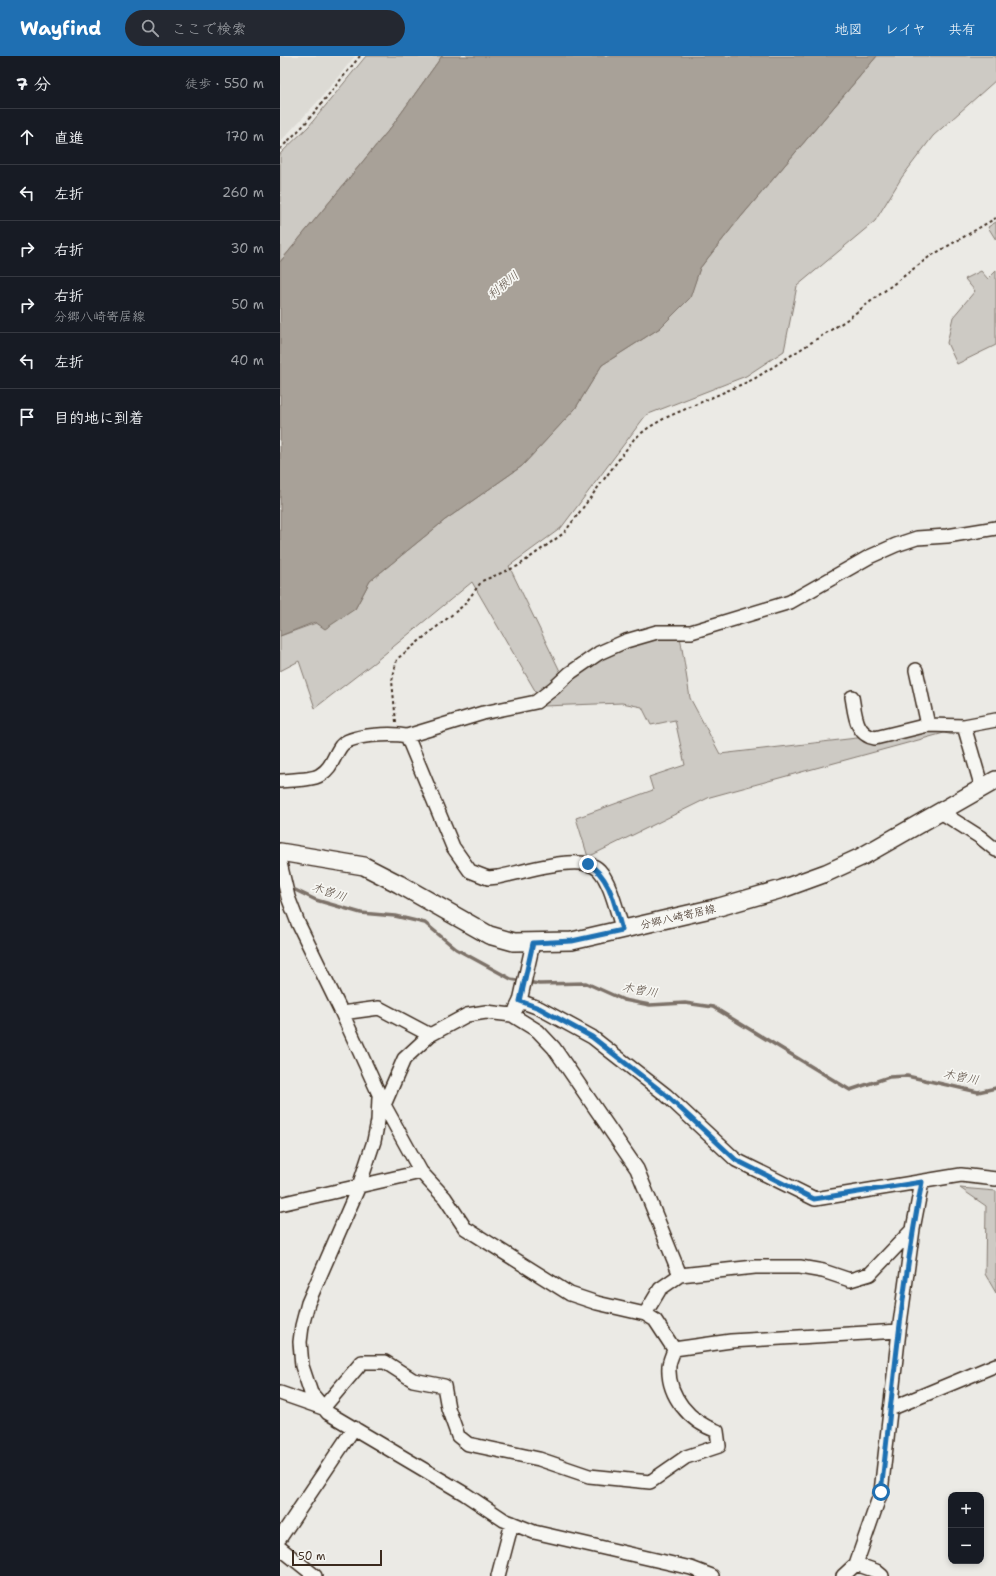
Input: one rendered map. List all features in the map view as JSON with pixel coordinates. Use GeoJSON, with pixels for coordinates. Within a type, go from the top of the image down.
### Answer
{"type":"FeatureCollection","features":[{"type":"Feature","properties":{"kind":"main road","name":"分郷八崎寄居線"},"geometry":{"type":"LineString","coordinates":[[280,852],[364,866],[489,935],[514,942],[533,943],[572,941],[718,907],[789,887],[826,873],[861,857],[939,811],[989,784]]}},
{"type":"Feature","properties":{"kind":"street"},"geometry":{"type":"LineString","coordinates":[[280,781],[318,777],[332,765],[342,745],[361,737],[403,735],[483,713],[536,702],[570,673],[599,653],[626,641],[658,632],[691,632],[790,602],[869,557],[896,545],[917,538],[947,536],[996,528]]}},
{"type":"Feature","properties":{"kind":"street"},"geometry":{"type":"LineString","coordinates":[[916,670],[928,726]]}},
{"type":"Feature","properties":{"kind":"street"},"geometry":{"type":"LineString","coordinates":[[852,697],[858,724],[868,737],[875,738],[928,726],[964,726],[996,720]]}},
{"type":"Feature","properties":{"kind":"street"},"geometry":{"type":"LineString","coordinates":[[964,726],[989,784]]}},
{"type":"Feature","properties":{"kind":"street"},"geometry":{"type":"LineString","coordinates":[[403,735],[454,847],[470,871],[488,878],[498,878],[570,862],[588,864],[598,870],[606,882],[622,930]]}},
{"type":"Feature","properties":{"kind":"street"},"geometry":{"type":"LineString","coordinates":[[939,811],[980,837],[996,850]]}},
{"type":"Feature","properties":{"kind":"street"},"geometry":{"type":"LineString","coordinates":[[281,866],[288,897],[298,923],[380,1093],[384,1105],[421,1172],[445,1198],[465,1228],[570,1294],[597,1303],[645,1314],[655,1320],[674,1348],[669,1366],[672,1389],[685,1411],[706,1428],[717,1431],[719,1446],[686,1457],[650,1482],[589,1476],[539,1459],[468,1444],[458,1436],[448,1408],[444,1386],[412,1380],[385,1362],[362,1362],[323,1408]]}},
{"type":"Feature","properties":{"kind":"street"},"geometry":{"type":"LineString","coordinates":[[512,1016],[521,997],[533,943]]}},
{"type":"Feature","properties":{"kind":"street"},"geometry":{"type":"LineString","coordinates":[[521,997],[592,1037],[666,1095],[736,1160],[814,1199],[961,1175],[996,1179]]}},
{"type":"Feature","properties":{"kind":"street"},"geometry":{"type":"LineString","coordinates":[[342,1013],[379,1008],[430,1035]]}},
{"type":"Feature","properties":{"kind":"street"},"geometry":{"type":"LineString","coordinates":[[384,1105],[404,1059],[430,1035],[466,1015],[486,1012],[512,1016],[538,1031],[554,1048],[637,1170],[680,1275]]}},
{"type":"Feature","properties":{"kind":"street"},"geometry":{"type":"LineString","coordinates":[[380,1093],[378,1121],[359,1186],[308,1303],[302,1326],[300,1342],[302,1366],[311,1393],[328,1414],[354,1428],[512,1523],[534,1532],[691,1568],[712,1576]]}},
{"type":"Feature","properties":{"kind":"street"},"geometry":{"type":"LineString","coordinates":[[280,1204],[421,1172]]}},
{"type":"Feature","properties":{"kind":"street"},"geometry":{"type":"LineString","coordinates":[[843,1576],[856,1564],[881,1492],[899,1331],[913,1229],[922,1182]]}},
{"type":"Feature","properties":{"kind":"street"},"geometry":{"type":"LineString","coordinates":[[645,1314],[660,1289],[680,1275],[755,1267],[800,1267],[823,1271],[850,1280],[870,1274],[913,1229]]}},
{"type":"Feature","properties":{"kind":"street"},"geometry":{"type":"LineString","coordinates":[[674,1348],[731,1341],[899,1331]]}},
{"type":"Feature","properties":{"kind":"street"},"geometry":{"type":"LineString","coordinates":[[890,1409],[996,1365]]}},
{"type":"Feature","properties":{"kind":"street"},"geometry":{"type":"LineString","coordinates":[[280,1394],[323,1408]]}},
{"type":"Feature","properties":{"kind":"street"},"geometry":{"type":"LineString","coordinates":[[280,1538],[354,1428]]}},
{"type":"Feature","properties":{"kind":"street"},"geometry":{"type":"LineString","coordinates":[[498,1576],[512,1523]]}},
{"type":"Feature","properties":{"kind":"street"},"geometry":{"type":"LineString","coordinates":[[280,1548],[315,1576]]}},
{"type":"Feature","properties":{"kind":"street"},"geometry":{"type":"LineString","coordinates":[[856,1564],[876,1571],[882,1576]]}},
{"type":"Feature","properties":{"kind":"path"},"geometry":{"type":"LineString","coordinates":[[280,149],[304,125],[360,56]]}},
{"type":"Feature","properties":{"kind":"path"},"geometry":{"type":"LineString","coordinates":[[403,735],[394,716],[392,681],[397,659],[464,605],[482,581],[518,566],[564,533],[634,439],[648,428],[665,418],[754,379],[845,321],[929,257],[996,218]]}},
{"type":"Feature","properties":{"kind":"shaded area"},"geometry":{"type":"Polygon","coordinates":[[[280,56],[355,56],[320,99],[280,142],[280,56]]]}},
{"type":"Feature","properties":{"kind":"shaded area"},"geometry":{"type":"Polygon","coordinates":[[[366,56],[442,56],[392,126],[280,262],[280,154],[309,126],[366,56]]]}},
{"type":"Feature","properties":{"kind":"shaded area"},"geometry":{"type":"Polygon","coordinates":[[[877,56],[996,56],[996,80],[933,136],[902,177],[875,221],[797,286],[784,351],[746,376],[646,415],[561,528],[509,566],[560,671],[569,681],[604,658],[649,638],[680,636],[690,698],[720,754],[942,728],[956,732],[954,735],[944,733],[710,797],[588,857],[576,818],[653,790],[649,777],[685,765],[675,720],[651,725],[642,707],[622,703],[544,706],[472,582],[376,661],[315,708],[299,661],[280,671],[280,636],[355,609],[370,581],[445,520],[522,466],[575,409],[602,365],[660,328],[689,298],[700,268],[735,224],[877,56]]]}},
{"type":"Feature","properties":{"kind":"shaded area"},"geometry":{"type":"Polygon","coordinates":[[[996,222],[996,240],[988,227],[996,222]]]}},
{"type":"Feature","properties":{"kind":"shaded area"},"geometry":{"type":"Polygon","coordinates":[[[981,271],[988,279],[996,271],[996,345],[957,364],[947,343],[953,317],[975,291],[965,279],[981,271]]]}},
{"type":"Feature","properties":{"kind":"shaded area"},"geometry":{"type":"Polygon","coordinates":[[[960,1188],[996,1191],[996,1293],[985,1274],[986,1206],[960,1188]]]}},
{"type":"Feature","properties":{"kind":"water","name":"利根川"},"geometry":{"type":"Polygon","coordinates":[[[442,56],[877,56],[735,224],[700,268],[690,298],[660,328],[602,365],[575,409],[522,466],[445,520],[370,581],[355,609],[325,629],[315,622],[280,636],[280,262],[392,126],[442,56]]]}},
{"type":"Feature","properties":{"kind":"waterway","name":"木曽川"},"geometry":{"type":"LineString","coordinates":[[289,887],[316,900],[361,913],[395,916],[425,923],[456,949],[511,979],[521,981]]}},
{"type":"Feature","properties":{"kind":"waterway","name":"木曽川"},"geometry":{"type":"LineString","coordinates":[[527,982],[539,984],[586,983],[624,1000],[650,1005],[685,1003],[713,1007],[850,1090],[889,1077],[907,1076],[978,1092],[996,1088]]}},
{"type":"Feature","properties":{"kind":"route"},"geometry":{"type":"LineString","coordinates":[[588,864],[598,870],[606,882],[622,930],[572,941],[533,943],[520,1001],[539,1008],[547,1014],[592,1037],[597,1043],[666,1095],[736,1160],[814,1199],[922,1182],[913,1229],[899,1331],[881,1492]]}}]}
